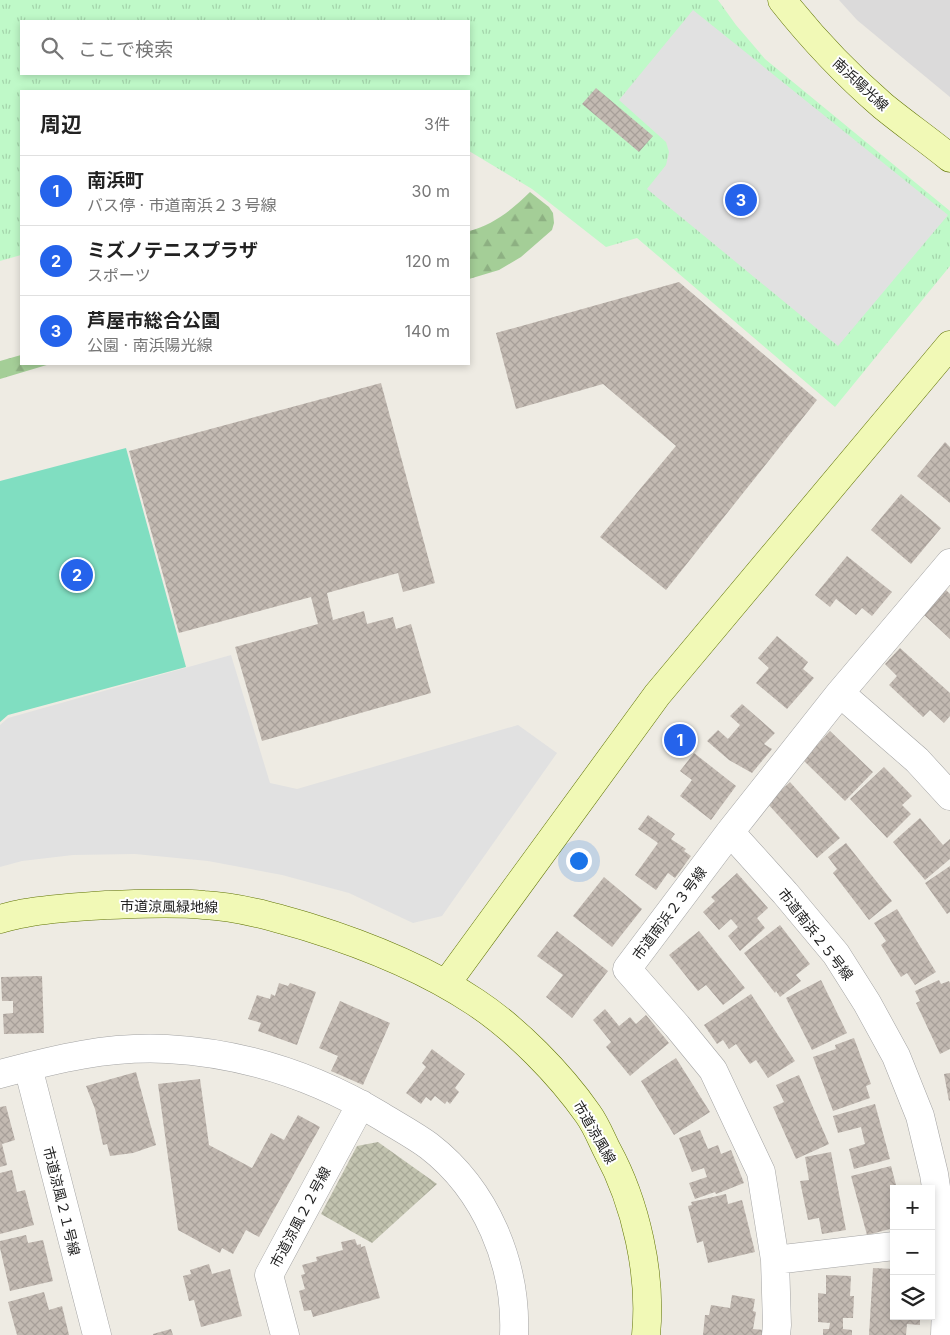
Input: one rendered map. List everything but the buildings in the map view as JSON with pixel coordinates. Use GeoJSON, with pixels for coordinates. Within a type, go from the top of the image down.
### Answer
{"type":"FeatureCollection","features":[{"type":"Feature","properties":{"kind":"street","name":"南浜陽光線"},"geometry":{"type":"LineString","coordinates":[[782,0],[811,35],[857,82],[906,125],[950,158]]}},
{"type":"Feature","properties":{"kind":"street"},"geometry":{"type":"LineString","coordinates":[[446,984],[657,695],[950,345]]}},
{"type":"Feature","properties":{"kind":"street","name":"市道南浜２３号線"},"geometry":{"type":"LineString","coordinates":[[776,1335],[775,1260],[761,1172],[713,1070],[678,1026],[627,969],[730,832],[840,693],[950,563]]}},
{"type":"Feature","properties":{"kind":"street"},"geometry":{"type":"LineString","coordinates":[[840,693],[917,760],[950,796]]}},
{"type":"Feature","properties":{"kind":"street","name":"市道南浜２５号線"},"geometry":{"type":"LineString","coordinates":[[730,832],[785,893],[836,954],[867,1003],[892,1049],[920,1116],[934,1174],[942,1240],[946,1306],[945,1335]]}},
{"type":"Feature","properties":{"kind":"street","name":"市道涼風緑地線"},"geometry":{"type":"LineString","coordinates":[[0,920],[25,913],[81,907],[150,903],[214,906],[258,913],[355,942],[446,984]]}},
{"type":"Feature","properties":{"kind":"street","name":"市道涼風線"},"geometry":{"type":"LineString","coordinates":[[446,984],[476,1003],[536,1053],[561,1079],[589,1116],[626,1190],[635,1221],[646,1283],[648,1316],[646,1335]]}},
{"type":"Feature","properties":{"kind":"street"},"geometry":{"type":"LineString","coordinates":[[0,1074],[60,1058],[103,1051],[167,1049],[210,1053],[272,1067],[312,1082],[361,1104],[430,1147],[449,1164],[480,1203],[492,1224],[508,1271],[513,1296],[514,1335]]}},
{"type":"Feature","properties":{"kind":"street","name":"市道涼風２１号線"},"geometry":{"type":"LineString","coordinates":[[28,1067],[97,1335]]}},
{"type":"Feature","properties":{"kind":"street","name":"市道涼風２２号線"},"geometry":{"type":"LineString","coordinates":[[285,1335],[269,1275],[361,1104]]}},
{"type":"Feature","properties":{"kind":"street"},"geometry":{"type":"LineString","coordinates":[[775,1260],[890,1246]]}},
{"type":"Feature","properties":{"kind":"shaded area"},"geometry":{"type":"Polygon","coordinates":[[[839,0],[950,0],[950,97],[857,20],[839,0]]]}},
{"type":"Feature","properties":{"kind":"shaded area"},"geometry":{"type":"Polygon","coordinates":[[[693,10],[948,215],[838,346],[647,189],[666,165],[669,152],[666,142],[619,100],[693,10]]]}},
{"type":"Feature","properties":{"kind":"shaded area"},"geometry":{"type":"Polygon","coordinates":[[[231,655],[270,783],[297,789],[518,725],[557,753],[442,916],[413,923],[349,893],[282,875],[208,861],[135,854],[73,855],[22,861],[0,867],[0,725],[8,718],[231,655]]]}},
{"type":"Feature","properties":{"kind":"shaded area"},"geometry":{"type":"Polygon","coordinates":[[[378,1142],[437,1184],[372,1243],[321,1214],[357,1146],[378,1142]]]}},
{"type":"Feature","properties":{"kind":"green space"},"geometry":{"type":"Polygon","coordinates":[[[0,0],[718,0],[765,59],[950,211],[950,266],[835,407],[637,238],[606,247],[532,189],[470,152],[470,90],[20,90],[20,255],[0,261],[0,0]]]}},
{"type":"Feature","properties":{"kind":"green space"},"geometry":{"type":"Polygon","coordinates":[[[530,192],[549,207],[553,213],[554,223],[552,230],[521,257],[499,270],[470,279],[470,231],[486,225],[502,216],[530,192]]]}},
{"type":"Feature","properties":{"kind":"green space"},"geometry":{"type":"Polygon","coordinates":[[[20,355],[20,365],[47,365],[0,379],[0,361],[20,355]]]}},
{"type":"Feature","properties":{"kind":"green space"},"geometry":{"type":"Polygon","coordinates":[[[126,448],[186,667],[8,715],[0,722],[0,481],[126,448]]]}},
{"type":"Feature","properties":{"kind":"place","name":"芦屋市総合公園"},"geometry":{"type":"Point","coordinates":[741,200]}},
{"type":"Feature","properties":{"kind":"place","name":"ミズノテニスプラザ"},"geometry":{"type":"Point","coordinates":[77,575]}},
{"type":"Feature","properties":{"kind":"place","name":"南浜町"},"geometry":{"type":"Point","coordinates":[680,740]}}]}
